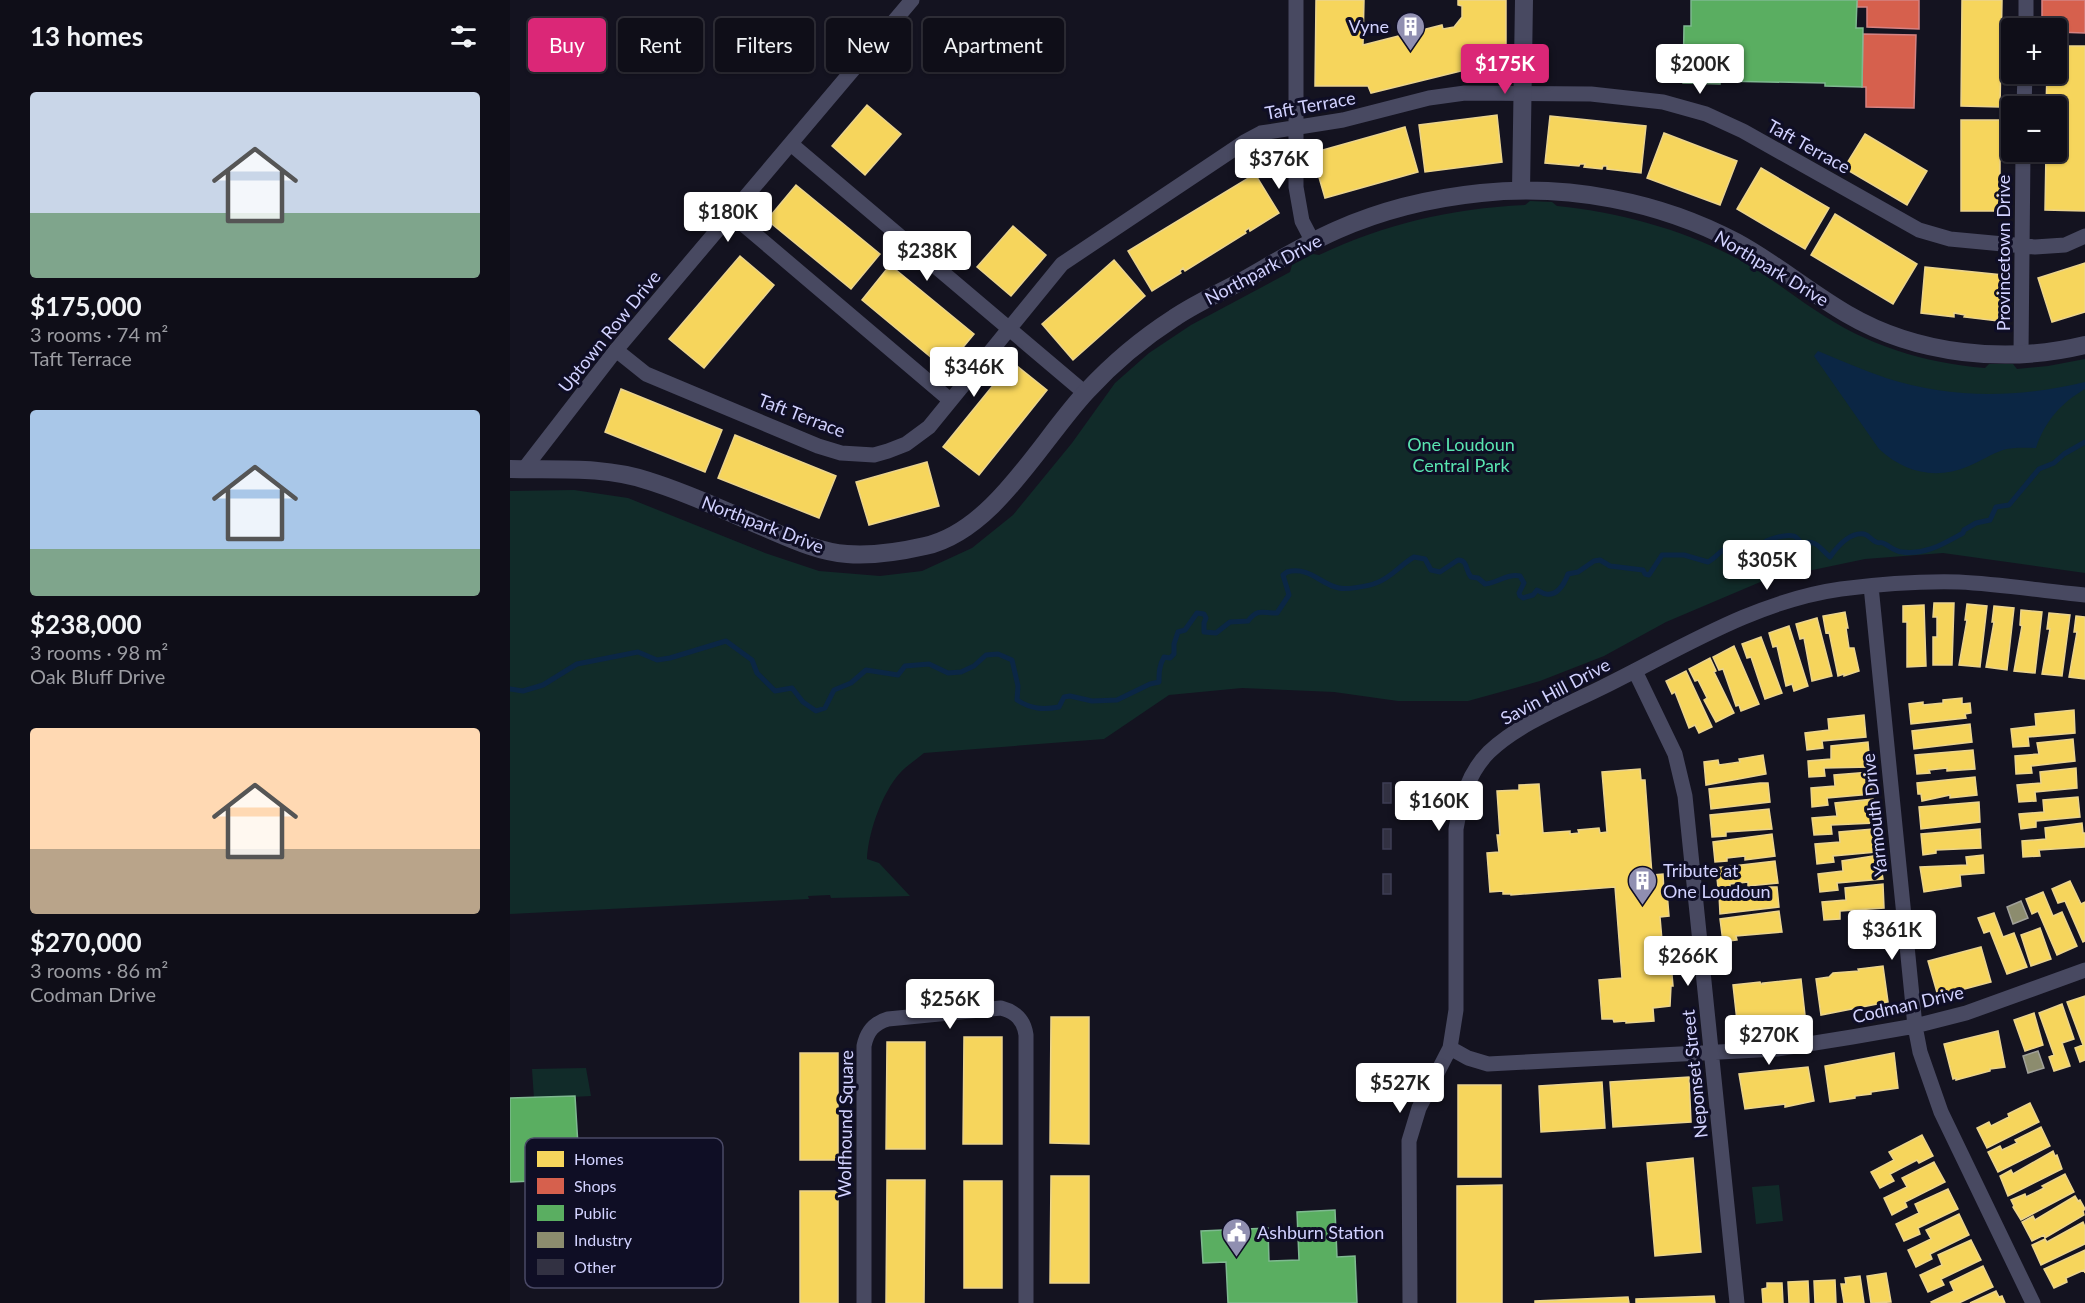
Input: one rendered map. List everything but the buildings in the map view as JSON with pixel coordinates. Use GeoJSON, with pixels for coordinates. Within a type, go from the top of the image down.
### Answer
{"type":"FeatureCollection","features":[{"type":"Feature","properties":{"kind":"street","name":"Uptown Row Drive"},"geometry":{"type":"LineString","coordinates":[[517,469],[912,0]]}},
{"type":"Feature","properties":{"kind":"street"},"geometry":{"type":"LineString","coordinates":[[1296,0],[1297,202],[1302,221],[1313,242]]}},
{"type":"Feature","properties":{"kind":"street"},"geometry":{"type":"LineString","coordinates":[[1521,190],[1524,0]]}},
{"type":"Feature","properties":{"kind":"street"},"geometry":{"type":"LineString","coordinates":[[2026,0],[2026,18]]}},
{"type":"Feature","properties":{"kind":"street","name":"Taft Terrace"},"geometry":{"type":"LineString","coordinates":[[616,350],[646,374],[818,446],[858,456],[874,455],[906,444],[929,427],[1062,264],[1246,141],[1261,133],[1342,120],[1429,98],[1456,94],[1523,93],[1617,96],[1663,102],[1706,114],[1743,131],[1919,230],[1950,239],[2022,245],[2065,245],[2085,236]]}},
{"type":"Feature","properties":{"kind":"street"},"geometry":{"type":"LineString","coordinates":[[791,144],[1085,393]]}},
{"type":"Feature","properties":{"kind":"street","name":"Provincetown Drive"},"geometry":{"type":"LineString","coordinates":[[2021,354],[2023,162]]}},
{"type":"Feature","properties":{"kind":"street","name":"Northpark Drive"},"geometry":{"type":"LineString","coordinates":[[517,469],[619,472],[696,498],[810,545],[844,554],[882,554],[931,545],[968,527],[1004,493],[1085,393],[1130,352],[1175,317],[1313,242],[1370,218],[1412,205],[1481,193],[1521,190],[1549,191],[1640,205],[1667,213],[1734,241],[1781,268],[1848,315],[1904,338],[1941,348],[1991,355],[2021,354],[2085,345]]}},
{"type":"Feature","properties":{"kind":"street"},"geometry":{"type":"LineString","coordinates":[[731,214],[950,400]]}},
{"type":"Feature","properties":{"kind":"street","name":"Savin Hill Drive"},"geometry":{"type":"LineString","coordinates":[[1410,1303],[1409,1141],[1419,1108],[1450,1048],[1456,1010],[1456,829],[1460,804],[1467,782],[1490,751],[1525,726],[1704,634],[1766,608],[1805,596],[1870,586],[1959,582],[2085,595]]}},
{"type":"Feature","properties":{"kind":"street","name":"Yarmouth Drive"},"geometry":{"type":"LineString","coordinates":[[1870,586],[1915,1026],[1920,1052],[1941,1112],[2033,1303]]}},
{"type":"Feature","properties":{"kind":"street","name":"Neponset Street"},"geometry":{"type":"LineString","coordinates":[[1635,671],[1675,754],[1685,796],[1737,1303]]}},
{"type":"Feature","properties":{"kind":"street","name":"Codman Drive"},"geometry":{"type":"LineString","coordinates":[[1450,1048],[1468,1058],[1488,1064],[1777,1049],[1915,1026],[1966,1013],[2085,970]]}},
{"type":"Feature","properties":{"kind":"street","name":"Wolfhound Square"},"geometry":{"type":"LineString","coordinates":[[864,1303],[864,1057],[867,1033],[880,1021],[888,1019],[1001,1008],[1020,1018],[1026,1035],[1026,1303]]}},
{"type":"Feature","properties":{"kind":"green space","name":"One Loudoun Central Park"},"geometry":{"type":"Polygon","coordinates":[[[1530,201],[1552,202],[1557,206],[1607,213],[1655,225],[1702,242],[1747,264],[1815,310],[1854,333],[1918,357],[1985,368],[1989,364],[2013,364],[2017,369],[2085,359],[2085,573],[1943,553],[1865,559],[1765,580],[1666,622],[1604,656],[1540,681],[1468,701],[1398,701],[1334,692],[1242,688],[1169,695],[1104,739],[924,753],[905,768],[890,786],[878,810],[868,848],[867,859],[879,863],[910,896],[831,898],[830,895],[808,896],[809,899],[510,914],[510,491],[574,490],[628,498],[765,553],[819,571],[880,576],[922,571],[972,548],[1013,515],[1072,443],[1115,383],[1149,353],[1191,325],[1290,272],[1292,265],[1313,254],[1319,255],[1394,226],[1445,214],[1525,205],[1530,201]]]}},
{"type":"Feature","properties":{"kind":"green space"},"geometry":{"type":"Polygon","coordinates":[[[586,1068],[591,1096],[534,1099],[532,1069],[586,1068]]]}},
{"type":"Feature","properties":{"kind":"green space"},"geometry":{"type":"Polygon","coordinates":[[[1779,1185],[1783,1221],[1756,1224],[1752,1187],[1779,1185]]]}},
{"type":"Feature","properties":{"kind":"water"},"geometry":{"type":"Polygon","coordinates":[[[1818,351],[1886,378],[1935,390],[1985,394],[2010,393],[2085,382],[2085,389],[2068,400],[2049,421],[2036,448],[2003,450],[1969,466],[1945,473],[1921,472],[1899,464],[1879,449],[1814,356],[1818,351]]]}},
{"type":"Feature","properties":{"kind":"waterway"},"geometry":{"type":"LineString","coordinates":[[510,689],[523,691],[543,685],[577,664],[638,652],[657,660],[670,658],[726,641],[752,660],[757,673],[775,691],[792,688],[803,702],[816,711],[825,708],[834,690],[851,683],[866,670],[898,675],[905,666],[929,664],[948,673],[961,672],[974,666],[986,655],[998,654],[1012,660],[1018,686],[1017,700],[1032,707],[1059,707],[1064,697],[1070,696],[1092,701],[1117,700],[1159,682],[1160,666],[1164,657],[1170,658],[1174,654],[1178,632],[1185,630],[1197,613],[1204,614],[1206,618],[1204,632],[1216,633],[1230,622],[1248,621],[1255,614],[1262,612],[1277,613],[1289,595],[1283,575],[1287,572],[1302,572],[1333,586],[1347,588],[1381,581],[1414,557],[1425,559],[1431,570],[1440,572],[1461,560],[1471,577],[1478,578],[1485,584],[1511,576],[1520,576],[1524,583],[1519,593],[1523,598],[1533,595],[1537,590],[1545,594],[1554,593],[1563,584],[1568,574],[1578,572],[1594,561],[1600,560],[1610,566],[1643,570],[1649,575],[1662,555],[1684,555],[1708,562],[1730,547],[1745,566],[1755,569],[1761,564],[1762,544],[1786,536],[1795,537],[1801,543],[1814,543],[1830,557],[1844,541],[1859,534],[1866,535],[1895,550],[1919,552],[1948,541],[1976,523],[1990,520],[1996,507],[2009,505],[2039,469],[2054,463],[2064,454],[2085,442]]}},
{"type":"Feature","properties":{"kind":"place","name":"Vyne"},"geometry":{"type":"Point","coordinates":[1410,52]}},
{"type":"Feature","properties":{"kind":"place","name":"Tribute at One Loudoun"},"geometry":{"type":"Point","coordinates":[1642,906]}},
{"type":"Feature","properties":{"kind":"place","name":"Ashburn Station"},"geometry":{"type":"Point","coordinates":[1236,1258]}}]}
